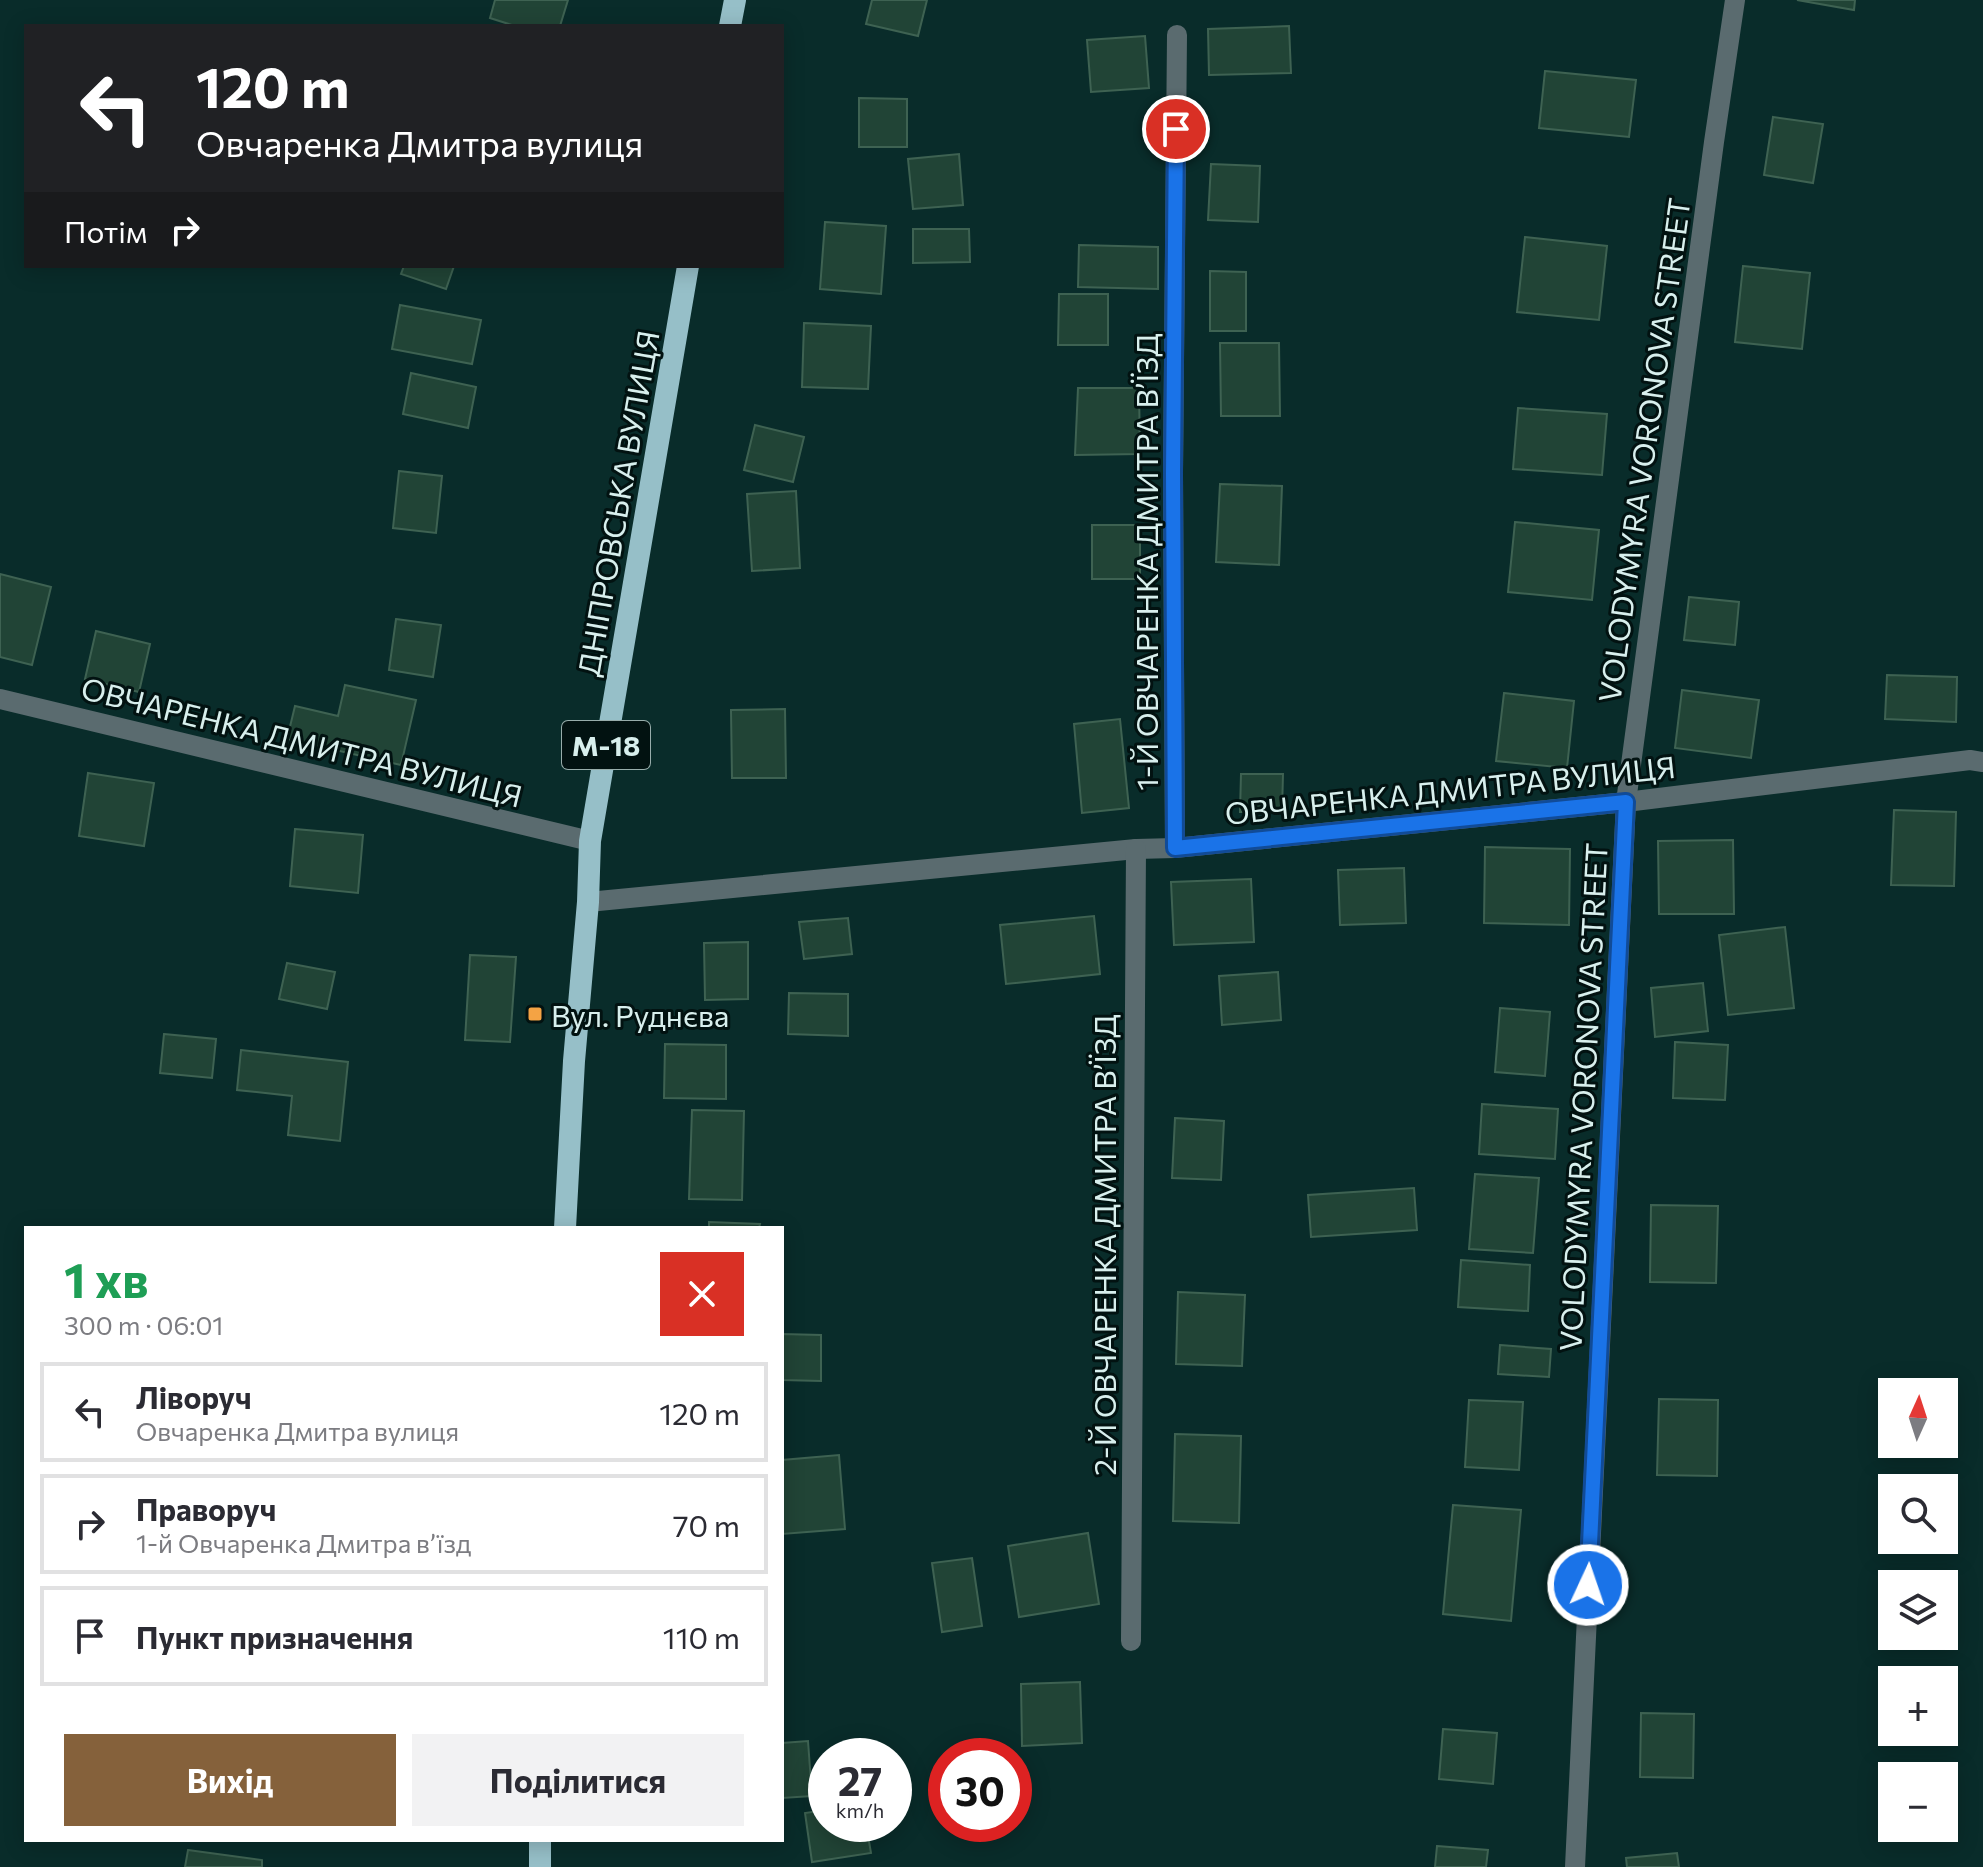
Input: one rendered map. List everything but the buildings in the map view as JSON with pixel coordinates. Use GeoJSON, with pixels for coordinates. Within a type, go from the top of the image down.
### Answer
{"type":"FeatureCollection","features":[{"type":"Feature","properties":{"kind":"highway"},"geometry":{"type":"LineString","coordinates":[[730,24],[735,0]]}},
{"type":"Feature","properties":{"kind":"highway","name":"ДНІПРОВСЬКА ВУЛИЦЯ"},"geometry":{"type":"LineString","coordinates":[[565,1226],[590,841],[688,268]]}},
{"type":"Feature","properties":{"kind":"highway"},"geometry":{"type":"LineString","coordinates":[[540,1842],[540,1867]]}},
{"type":"Feature","properties":{"kind":"street","name":"VOLODYMYRA VORONOVA STREET"},"geometry":{"type":"LineString","coordinates":[[1575,1867],[1626,802],[1735,0]]}},
{"type":"Feature","properties":{"kind":"street","name":"1-Й ОВЧАРЕНКА ДМИТРА В’ЇЗД"},"geometry":{"type":"LineString","coordinates":[[1175,848],[1173,473],[1177,35]]}},
{"type":"Feature","properties":{"kind":"street","name":"ОВЧАРЕНКА ДМИТРА ВУЛИЦЯ"},"geometry":{"type":"LineString","coordinates":[[0,699],[590,841]]}},
{"type":"Feature","properties":{"kind":"street","name":"ОВЧАРЕНКА ДМИТРА ВУЛИЦЯ"},"geometry":{"type":"LineString","coordinates":[[588,902],[1136,849],[1175,848],[1626,802],[1970,760],[1983,762]]}},
{"type":"Feature","properties":{"kind":"street","name":"2-Й ОВЧАРЕНКА ДМИТРА В’ЇЗД"},"geometry":{"type":"LineString","coordinates":[[1131,1641],[1136,849]]}},
{"type":"Feature","properties":{"kind":"place","name":"Вул. Руднєва"},"geometry":{"type":"Point","coordinates":[535,1014]}},
{"type":"Feature","properties":{"kind":"route"},"geometry":{"type":"LineString","coordinates":[[1176,129],[1173,473],[1175,848],[1626,802],[1588,1585]]}}]}
